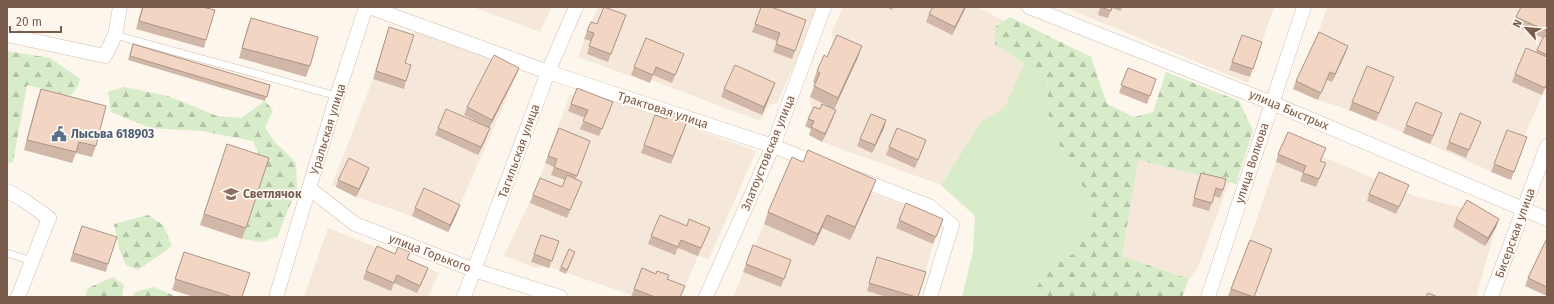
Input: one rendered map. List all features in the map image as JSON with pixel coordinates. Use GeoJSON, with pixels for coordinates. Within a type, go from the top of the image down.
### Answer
{"type":"FeatureCollection","features":[{"type":"Feature","properties":{"kind":"street"},"geometry":{"type":"LineString","coordinates":[[7,35],[105,56],[115,35],[120,7]]}},
{"type":"Feature","properties":{"kind":"street","name":"Трактовая улица"},"geometry":{"type":"LineString","coordinates":[[367,7],[548,72],[772,146],[832,169]]}},
{"type":"Feature","properties":{"kind":"street","name":"Уральская улица"},"geometry":{"type":"LineString","coordinates":[[276,297],[337,96],[367,7]]}},
{"type":"Feature","properties":{"kind":"street","name":"Тагильская улица"},"geometry":{"type":"LineString","coordinates":[[464,297],[548,72],[576,7]]}},
{"type":"Feature","properties":{"kind":"street","name":"Златоустовская улица"},"geometry":{"type":"LineString","coordinates":[[706,297],[772,146],[824,7]]}},
{"type":"Feature","properties":{"kind":"street","name":"улица Волкова"},"geometry":{"type":"LineString","coordinates":[[1208,297],[1304,7]]}},
{"type":"Feature","properties":{"kind":"street","name":"улица Быстрых"},"geometry":{"type":"LineString","coordinates":[[1032,8],[1272,103],[1547,220]]}},
{"type":"Feature","properties":{"kind":"street","name":"Бисерская улица"},"geometry":{"type":"LineString","coordinates":[[1491,297],[1547,146]]}},
{"type":"Feature","properties":{"kind":"street"},"geometry":{"type":"LineString","coordinates":[[847,174],[929,206],[952,225],[930,297]]}},
{"type":"Feature","properties":{"kind":"street","name":"улица Горького"},"geometry":{"type":"LineString","coordinates":[[310,189],[355,224],[474,270],[560,297]]}},
{"type":"Feature","properties":{"kind":"street"},"geometry":{"type":"LineString","coordinates":[[7,191],[22,199],[49,218],[18,297]]}},
{"type":"Feature","properties":{"kind":"lane"},"geometry":{"type":"LineString","coordinates":[[115,35],[337,96]]}},
{"type":"Feature","properties":{"kind":"lane"},"geometry":{"type":"LineString","coordinates":[[7,253],[32,261]]}},
{"type":"Feature","properties":{"kind":"shaded area"},"geometry":{"type":"Polygon","coordinates":[[[473,7],[552,7],[540,32],[473,7]]]}},
{"type":"Feature","properties":{"kind":"shaded area"},"geometry":{"type":"Polygon","coordinates":[[[598,7],[816,7],[805,41],[777,103],[769,105],[760,121],[651,80],[650,83],[578,57],[598,7]]]}},
{"type":"Feature","properties":{"kind":"shaded area"},"geometry":{"type":"Polygon","coordinates":[[[843,7],[977,7],[1004,21],[995,27],[995,44],[1024,64],[1005,108],[982,121],[941,185],[822,142],[809,135],[811,129],[805,126],[811,114],[810,97],[816,84],[813,82],[820,66],[823,67],[834,46],[832,31],[843,7]]]}},
{"type":"Feature","properties":{"kind":"shaded area"},"geometry":{"type":"Polygon","coordinates":[[[1064,7],[1274,7],[1248,83],[1064,7]]]}},
{"type":"Feature","properties":{"kind":"shaded area"},"geometry":{"type":"Polygon","coordinates":[[[1327,7],[1547,7],[1547,84],[1521,144],[1524,145],[1511,180],[1376,121],[1318,100],[1293,89],[1316,40],[1327,7]]]}},
{"type":"Feature","properties":{"kind":"shaded area"},"geometry":{"type":"Polygon","coordinates":[[[415,31],[520,68],[448,232],[412,216],[356,197],[332,185],[373,79],[387,35],[411,42],[415,31]]]}},
{"type":"Feature","properties":{"kind":"shaded area"},"geometry":{"type":"Polygon","coordinates":[[[570,94],[602,107],[606,97],[756,151],[709,259],[698,256],[681,297],[632,297],[631,295],[550,267],[549,269],[545,267],[536,268],[504,256],[537,186],[570,94]]]}},
{"type":"Feature","properties":{"kind":"shaded area"},"geometry":{"type":"Polygon","coordinates":[[[1285,140],[1417,197],[1464,208],[1496,227],[1476,297],[1230,297],[1276,162],[1285,140]]]}},
{"type":"Feature","properties":{"kind":"shaded area"},"geometry":{"type":"Polygon","coordinates":[[[1138,160],[1229,182],[1198,267],[1189,279],[1122,256],[1138,160]]]}},
{"type":"Feature","properties":{"kind":"shaded area"},"geometry":{"type":"Polygon","coordinates":[[[871,193],[906,206],[904,211],[941,227],[933,245],[918,297],[733,297],[764,224],[871,193]]]}},
{"type":"Feature","properties":{"kind":"shaded area"},"geometry":{"type":"Polygon","coordinates":[[[328,228],[439,273],[428,297],[304,297],[328,228]]]}},
{"type":"Feature","properties":{"kind":"green space"},"geometry":{"type":"Polygon","coordinates":[[[1010,17],[1091,57],[1107,104],[1134,117],[1153,112],[1166,72],[1239,101],[1253,131],[1236,184],[1138,160],[1122,256],[1189,279],[1182,297],[1037,297],[1036,288],[1051,264],[1076,253],[1095,208],[1049,127],[1047,75],[1024,64],[995,44],[995,27],[1010,17]]]}},
{"type":"Feature","properties":{"kind":"green space"},"geometry":{"type":"Polygon","coordinates":[[[7,51],[50,58],[80,79],[78,86],[70,96],[27,85],[13,162],[7,164],[7,51]]]}},
{"type":"Feature","properties":{"kind":"green space"},"geometry":{"type":"Polygon","coordinates":[[[1024,64],[1047,75],[1049,127],[1095,208],[1076,253],[1051,264],[1036,288],[1037,297],[962,297],[973,251],[975,216],[941,185],[982,121],[1005,107],[1024,64]]]}},
{"type":"Feature","properties":{"kind":"green space"},"geometry":{"type":"Polygon","coordinates":[[[124,87],[168,96],[217,116],[241,118],[265,101],[273,110],[265,127],[274,141],[296,163],[297,188],[277,237],[262,242],[242,239],[265,169],[253,141],[202,131],[151,128],[111,112],[108,92],[124,87]]]}},
{"type":"Feature","properties":{"kind":"green space"},"geometry":{"type":"Polygon","coordinates":[[[148,215],[163,225],[172,246],[138,270],[126,265],[119,249],[114,224],[148,215]]]}},
{"type":"Feature","properties":{"kind":"green space"},"geometry":{"type":"Polygon","coordinates":[[[113,277],[124,285],[122,297],[85,297],[88,288],[113,277]]]}},
{"type":"Feature","properties":{"kind":"green space"},"geometry":{"type":"Polygon","coordinates":[[[154,287],[177,297],[132,297],[135,292],[154,287]]]}},
{"type":"Feature","properties":{"kind":"building"},"geometry":{"type":"Polygon","coordinates":[[[143,7],[202,7],[215,10],[206,40],[139,21],[143,7]]]}},
{"type":"Feature","properties":{"kind":"building"},"geometry":{"type":"Polygon","coordinates":[[[604,7],[626,15],[611,54],[589,46],[594,33],[587,31],[591,22],[597,24],[604,7]]]}},
{"type":"Feature","properties":{"kind":"building"},"geometry":{"type":"Polygon","coordinates":[[[761,7],[771,7],[806,20],[795,51],[776,44],[780,33],[755,24],[761,7]]]}},
{"type":"Feature","properties":{"kind":"building"},"geometry":{"type":"Polygon","coordinates":[[[933,7],[965,7],[955,27],[929,14],[933,7]]]}},
{"type":"Feature","properties":{"kind":"building"},"geometry":{"type":"Polygon","coordinates":[[[1101,7],[1112,7],[1111,11],[1101,7]]]}},
{"type":"Feature","properties":{"kind":"building"},"geometry":{"type":"Polygon","coordinates":[[[1521,7],[1547,7],[1547,31],[1516,17],[1521,7]]]}},
{"type":"Feature","properties":{"kind":"building"},"geometry":{"type":"Polygon","coordinates":[[[251,18],[318,37],[310,66],[242,48],[251,18]]]}},
{"type":"Feature","properties":{"kind":"building"},"geometry":{"type":"Polygon","coordinates":[[[389,27],[414,35],[405,63],[411,65],[406,81],[376,71],[389,27]]]}},
{"type":"Feature","properties":{"kind":"building"},"geometry":{"type":"Polygon","coordinates":[[[1319,32],[1348,46],[1335,74],[1330,72],[1321,93],[1296,81],[1319,32]]]}},
{"type":"Feature","properties":{"kind":"building"},"geometry":{"type":"Polygon","coordinates":[[[837,35],[862,46],[838,98],[814,86],[820,73],[817,71],[824,55],[827,57],[837,35]]]}},
{"type":"Feature","properties":{"kind":"building"},"geometry":{"type":"Polygon","coordinates":[[[1242,35],[1262,42],[1253,69],[1232,62],[1242,35]]]}},
{"type":"Feature","properties":{"kind":"building"},"geometry":{"type":"Polygon","coordinates":[[[1544,36],[1547,37],[1547,55],[1537,50],[1544,36]]]}},
{"type":"Feature","properties":{"kind":"building"},"geometry":{"type":"Polygon","coordinates":[[[646,38],[684,54],[675,75],[656,67],[653,75],[634,67],[646,38]]]}},
{"type":"Feature","properties":{"kind":"building"},"geometry":{"type":"Polygon","coordinates":[[[133,44],[270,85],[267,97],[130,56],[133,44]]]}},
{"type":"Feature","properties":{"kind":"building"},"geometry":{"type":"Polygon","coordinates":[[[1526,48],[1547,57],[1547,83],[1545,88],[1515,74],[1526,48]]]}},
{"type":"Feature","properties":{"kind":"building"},"geometry":{"type":"Polygon","coordinates":[[[494,55],[519,68],[492,120],[467,107],[494,55]]]}},
{"type":"Feature","properties":{"kind":"building"},"geometry":{"type":"Polygon","coordinates":[[[735,65],[775,83],[764,107],[724,89],[735,65]]]}},
{"type":"Feature","properties":{"kind":"building"},"geometry":{"type":"Polygon","coordinates":[[[1367,66],[1394,77],[1379,113],[1352,102],[1367,66]]]}},
{"type":"Feature","properties":{"kind":"building"},"geometry":{"type":"Polygon","coordinates":[[[1128,68],[1156,79],[1150,96],[1121,85],[1128,68]]]}},
{"type":"Feature","properties":{"kind":"building"},"geometry":{"type":"Polygon","coordinates":[[[577,88],[613,102],[602,129],[583,121],[588,110],[571,104],[577,88]]]}},
{"type":"Feature","properties":{"kind":"building"},"geometry":{"type":"Polygon","coordinates":[[[41,89],[106,106],[96,146],[79,142],[76,152],[27,140],[41,89]]]}},
{"type":"Feature","properties":{"kind":"building"},"geometry":{"type":"Polygon","coordinates":[[[1416,102],[1442,113],[1433,136],[1406,125],[1416,102]]]}},
{"type":"Feature","properties":{"kind":"building"},"geometry":{"type":"Polygon","coordinates":[[[822,104],[836,110],[825,134],[811,127],[814,121],[808,119],[814,107],[820,109],[822,104]]]}},
{"type":"Feature","properties":{"kind":"building"},"geometry":{"type":"Polygon","coordinates":[[[446,109],[490,128],[481,147],[438,128],[446,109]]]}},
{"type":"Feature","properties":{"kind":"building"},"geometry":{"type":"Polygon","coordinates":[[[669,111],[688,119],[673,156],[644,145],[655,115],[666,119],[669,111]]]}},
{"type":"Feature","properties":{"kind":"building"},"geometry":{"type":"Polygon","coordinates":[[[1460,113],[1481,122],[1469,150],[1449,142],[1460,113]]]}},
{"type":"Feature","properties":{"kind":"building"},"geometry":{"type":"Polygon","coordinates":[[[871,114],[886,120],[875,145],[860,139],[871,114]]]}},
{"type":"Feature","properties":{"kind":"building"},"geometry":{"type":"Polygon","coordinates":[[[559,128],[590,141],[577,176],[554,167],[557,159],[548,156],[559,128]]]}},
{"type":"Feature","properties":{"kind":"building"},"geometry":{"type":"Polygon","coordinates":[[[897,128],[926,140],[918,160],[889,147],[897,128]]]}},
{"type":"Feature","properties":{"kind":"building"},"geometry":{"type":"Polygon","coordinates":[[[1507,130],[1527,137],[1514,172],[1494,164],[1507,130]]]}},
{"type":"Feature","properties":{"kind":"building"},"geometry":{"type":"Polygon","coordinates":[[[1288,132],[1326,148],[1320,161],[1326,163],[1319,179],[1303,173],[1306,166],[1278,154],[1288,132]]]}},
{"type":"Feature","properties":{"kind":"building"},"geometry":{"type":"Polygon","coordinates":[[[227,144],[269,158],[246,228],[204,214],[227,144]]]}},
{"type":"Feature","properties":{"kind":"building"},"geometry":{"type":"Polygon","coordinates":[[[808,150],[876,180],[855,227],[827,215],[818,234],[768,212],[792,157],[803,162],[808,150]]]}},
{"type":"Feature","properties":{"kind":"building"},"geometry":{"type":"Polygon","coordinates":[[[349,158],[369,168],[359,189],[338,180],[349,158]]]}},
{"type":"Feature","properties":{"kind":"building"},"geometry":{"type":"Polygon","coordinates":[[[1379,172],[1409,185],[1399,207],[1369,194],[1379,172]]]}},
{"type":"Feature","properties":{"kind":"building"},"geometry":{"type":"Polygon","coordinates":[[[1201,173],[1226,179],[1223,190],[1216,188],[1212,203],[1194,198],[1201,173]]]}},
{"type":"Feature","properties":{"kind":"building"},"geometry":{"type":"Polygon","coordinates":[[[567,175],[582,182],[570,210],[533,195],[540,178],[562,187],[567,175]]]}},
{"type":"Feature","properties":{"kind":"building"},"geometry":{"type":"Polygon","coordinates":[[[424,188],[460,205],[450,225],[415,208],[424,188]]]}},
{"type":"Feature","properties":{"kind":"building"},"geometry":{"type":"Polygon","coordinates":[[[1467,200],[1499,219],[1488,238],[1456,219],[1467,200]]]}},
{"type":"Feature","properties":{"kind":"building"},"geometry":{"type":"Polygon","coordinates":[[[906,203],[943,219],[936,237],[899,220],[906,203]]]}},
{"type":"Feature","properties":{"kind":"building"},"geometry":{"type":"Polygon","coordinates":[[[660,215],[687,226],[689,219],[710,228],[701,248],[681,240],[678,247],[651,236],[660,215]]]}},
{"type":"Feature","properties":{"kind":"building"},"geometry":{"type":"Polygon","coordinates":[[[82,226],[117,237],[108,264],[73,253],[82,226]]]}},
{"type":"Feature","properties":{"kind":"building"},"geometry":{"type":"Polygon","coordinates":[[[541,235],[559,241],[552,261],[534,254],[541,235]]]}},
{"type":"Feature","properties":{"kind":"building"},"geometry":{"type":"Polygon","coordinates":[[[1547,238],[1547,287],[1528,278],[1547,238]]]}},
{"type":"Feature","properties":{"kind":"building"},"geometry":{"type":"Polygon","coordinates":[[[1250,240],[1272,249],[1254,297],[1231,289],[1250,240]]]}},
{"type":"Feature","properties":{"kind":"building"},"geometry":{"type":"Polygon","coordinates":[[[753,245],[791,260],[784,279],[746,264],[753,245]]]}},
{"type":"Feature","properties":{"kind":"building"},"geometry":{"type":"Polygon","coordinates":[[[377,246],[395,254],[398,247],[410,252],[407,259],[428,268],[420,286],[397,275],[394,283],[366,271],[377,246]]]}},
{"type":"Feature","properties":{"kind":"building"},"geometry":{"type":"Polygon","coordinates":[[[569,249],[575,252],[567,270],[561,267],[569,249]]]}},
{"type":"Feature","properties":{"kind":"building"},"geometry":{"type":"Polygon","coordinates":[[[184,252],[250,273],[242,297],[233,297],[175,279],[184,252]]]}},
{"type":"Feature","properties":{"kind":"building"},"geometry":{"type":"Polygon","coordinates":[[[877,257],[926,272],[918,297],[869,283],[877,257]]]}},
{"type":"Feature","properties":{"kind":"building"},"geometry":{"type":"Polygon","coordinates":[[[642,268],[656,274],[657,271],[669,275],[667,279],[685,286],[680,297],[655,297],[634,289],[642,268]]]}},
{"type":"Feature","properties":{"kind":"building"},"geometry":{"type":"Polygon","coordinates":[[[1428,293],[1438,297],[1426,297],[1428,293]]]}},
{"type":"Feature","properties":{"kind":"place","name":"Лысьва 618903"},"geometry":{"type":"Point","coordinates":[59,134]}},
{"type":"Feature","properties":{"kind":"place","name":"Светлячок"},"geometry":{"type":"Point","coordinates":[231,194]}}]}
